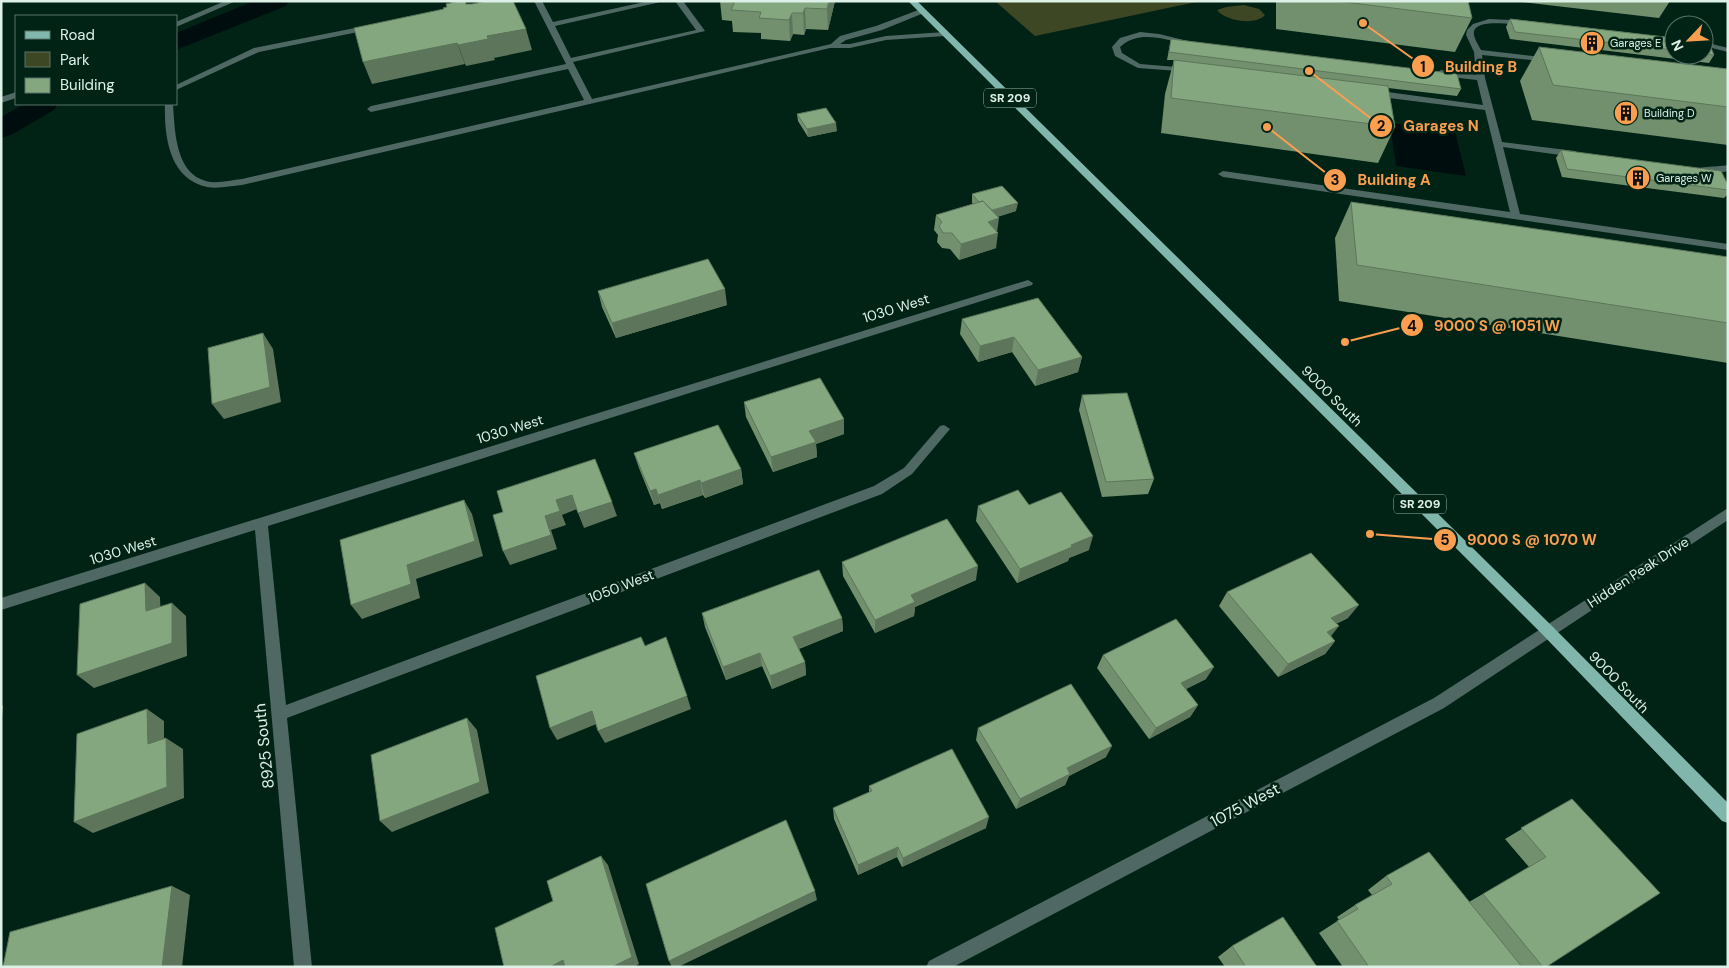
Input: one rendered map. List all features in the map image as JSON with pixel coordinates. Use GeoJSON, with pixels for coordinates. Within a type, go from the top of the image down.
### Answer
{"type":"FeatureCollection","features":[{"type":"Feature","properties":{"kind":"main road","name":"9000 South"},"geometry":{"type":"LineString","coordinates":[[912,1],[1548,631],[1728,815]]}},
{"type":"Feature","properties":{"kind":"street"},"geometry":{"type":"LineString","coordinates":[[178,24],[232,1]]}},
{"type":"Feature","properties":{"kind":"street"},"geometry":{"type":"LineString","coordinates":[[538,1],[589,102]]}},
{"type":"Feature","properties":{"kind":"street"},"geometry":{"type":"LineString","coordinates":[[550,25],[660,1]]}},
{"type":"Feature","properties":{"kind":"street"},"geometry":{"type":"LineString","coordinates":[[371,108],[701,31],[679,1]]}},
{"type":"Feature","properties":{"kind":"street"},"geometry":{"type":"LineString","coordinates":[[830,46],[843,38],[874,30],[921,10]]}},
{"type":"Feature","properties":{"kind":"street"},"geometry":{"type":"LineString","coordinates":[[1516,216],[1481,78],[1478,52],[1470,35],[1474,26],[1490,21],[1532,25]]}},
{"type":"Feature","properties":{"kind":"street"},"geometry":{"type":"LineString","coordinates":[[178,87],[257,50],[384,24]]}},
{"type":"Feature","properties":{"kind":"street"},"geometry":{"type":"LineString","coordinates":[[169,105],[176,158],[189,176],[207,184],[242,182],[830,46],[850,46],[886,38],[945,34]]}},
{"type":"Feature","properties":{"kind":"street"},"geometry":{"type":"LineString","coordinates":[[1196,44],[1146,34],[1120,40],[1116,47],[1118,54],[1138,66],[1196,71]]}},
{"type":"Feature","properties":{"kind":"street"},"geometry":{"type":"LineString","coordinates":[[1714,46],[1728,50]]}},
{"type":"Feature","properties":{"kind":"street"},"geometry":{"type":"LineString","coordinates":[[1478,52],[1555,61]]}},
{"type":"Feature","properties":{"kind":"street"},"geometry":{"type":"LineString","coordinates":[[1432,72],[1481,78]]}},
{"type":"Feature","properties":{"kind":"street"},"geometry":{"type":"LineString","coordinates":[[1362,92],[1490,108]]}},
{"type":"Feature","properties":{"kind":"street"},"geometry":{"type":"LineString","coordinates":[[1,100],[15,95]]}},
{"type":"Feature","properties":{"kind":"street"},"geometry":{"type":"LineString","coordinates":[[1498,144],[1587,155]]}},
{"type":"Feature","properties":{"kind":"street"},"geometry":{"type":"LineString","coordinates":[[1685,168],[1714,170],[1728,168]]}},
{"type":"Feature","properties":{"kind":"street"},"geometry":{"type":"LineString","coordinates":[[1222,174],[1728,247]]}},
{"type":"Feature","properties":{"kind":"street","name":"1030 West"},"geometry":{"type":"LineString","coordinates":[[1,604],[1028,282]]}},
{"type":"Feature","properties":{"kind":"street","name":"1050 West"},"geometry":{"type":"LineString","coordinates":[[279,714],[878,490],[908,471],[944,429]]}},
{"type":"Feature","properties":{"kind":"street","name":"Hidden Peak Drive"},"geometry":{"type":"LineString","coordinates":[[1548,631],[1728,513]]}},
{"type":"Feature","properties":{"kind":"street","name":"8925 South"},"geometry":{"type":"LineString","coordinates":[[261,522],[304,967]]}},
{"type":"Feature","properties":{"kind":"street","name":"1075 West"},"geometry":{"type":"LineString","coordinates":[[935,967],[1439,703],[1548,631]]}},
{"type":"Feature","properties":{"kind":"green space"},"geometry":{"type":"Polygon","coordinates":[[[995,1],[1201,1],[1035,36],[995,1]]]}},
{"type":"Feature","properties":{"kind":"green space"},"geometry":{"type":"Polygon","coordinates":[[[1244,5],[1259,9],[1265,15],[1255,20],[1241,21],[1227,17],[1217,10],[1226,7],[1244,5]]]}},
{"type":"Feature","properties":{"kind":"shaded area"},"geometry":{"type":"Polygon","coordinates":[[[1390,123],[1455,131],[1466,176],[1396,166],[1390,123]]]}},
{"type":"Feature","properties":{"kind":"building"},"geometry":{"type":"Polygon","coordinates":[[[459,1],[472,4],[487,1],[513,1],[526,29],[487,36],[488,39],[458,45],[457,43],[363,62],[354,28],[444,9],[447,7],[446,4],[459,1]]]}},
{"type":"Feature","properties":{"kind":"building"},"geometry":{"type":"Polygon","coordinates":[[[735,1],[829,1],[827,9],[805,8],[803,13],[792,13],[789,20],[759,18],[761,12],[731,10],[735,1]]]}},
{"type":"Feature","properties":{"kind":"building"},"geometry":{"type":"Polygon","coordinates":[[[1337,1],[1468,1],[1472,18],[1337,1]]]}},
{"type":"Feature","properties":{"kind":"building"},"geometry":{"type":"Polygon","coordinates":[[[1510,19],[1664,37],[1664,49],[1515,32],[1510,19]]]}},
{"type":"Feature","properties":{"kind":"building"},"geometry":{"type":"Polygon","coordinates":[[[1171,39],[1457,74],[1461,89],[1169,52],[1171,39]]]}},
{"type":"Feature","properties":{"kind":"building"},"geometry":{"type":"Polygon","coordinates":[[[1539,47],[1664,62],[1664,65],[1694,65],[1728,69],[1728,107],[1553,85],[1539,47]]]}},
{"type":"Feature","properties":{"kind":"building"},"geometry":{"type":"Polygon","coordinates":[[[1174,60],[1388,86],[1395,127],[1171,98],[1174,60]]]}},
{"type":"Feature","properties":{"kind":"building"},"geometry":{"type":"Polygon","coordinates":[[[826,108],[836,123],[807,129],[797,114],[826,108]]]}},
{"type":"Feature","properties":{"kind":"building"},"geometry":{"type":"Polygon","coordinates":[[[1561,150],[1721,171],[1728,185],[1728,190],[1567,169],[1561,150]]]}},
{"type":"Feature","properties":{"kind":"building"},"geometry":{"type":"Polygon","coordinates":[[[1002,186],[1018,203],[992,210],[983,201],[979,202],[972,194],[1002,186]]]}},
{"type":"Feature","properties":{"kind":"building"},"geometry":{"type":"Polygon","coordinates":[[[983,201],[999,218],[988,222],[998,233],[961,244],[952,233],[943,233],[939,226],[942,222],[936,215],[983,201]]]}},
{"type":"Feature","properties":{"kind":"building"},"geometry":{"type":"Polygon","coordinates":[[[1351,202],[1728,257],[1728,323],[1357,265],[1351,202]]]}},
{"type":"Feature","properties":{"kind":"building"},"geometry":{"type":"Polygon","coordinates":[[[708,259],[725,289],[612,323],[598,291],[708,259]]]}},
{"type":"Feature","properties":{"kind":"building"},"geometry":{"type":"Polygon","coordinates":[[[1038,298],[1082,357],[1038,370],[1014,337],[980,346],[962,319],[1038,298]]]}},
{"type":"Feature","properties":{"kind":"building"},"geometry":{"type":"Polygon","coordinates":[[[263,333],[270,387],[212,404],[208,348],[263,333]]]}},
{"type":"Feature","properties":{"kind":"building"},"geometry":{"type":"Polygon","coordinates":[[[820,378],[844,419],[809,431],[816,442],[771,457],[744,402],[820,378]]]}},
{"type":"Feature","properties":{"kind":"building"},"geometry":{"type":"Polygon","coordinates":[[[1127,393],[1154,479],[1106,482],[1082,395],[1127,393]]]}},
{"type":"Feature","properties":{"kind":"building"},"geometry":{"type":"Polygon","coordinates":[[[718,425],[741,469],[701,483],[700,480],[658,495],[656,489],[650,491],[634,453],[718,425]]]}},
{"type":"Feature","properties":{"kind":"building"},"geometry":{"type":"Polygon","coordinates":[[[595,459],[612,502],[578,513],[572,495],[556,500],[560,511],[545,516],[551,535],[503,551],[493,515],[503,512],[497,491],[595,459]]]}},
{"type":"Feature","properties":{"kind":"building"},"geometry":{"type":"Polygon","coordinates":[[[1018,490],[1029,505],[1061,492],[1093,536],[1020,569],[978,506],[1018,490]]]}},
{"type":"Feature","properties":{"kind":"building"},"geometry":{"type":"Polygon","coordinates":[[[464,500],[475,541],[407,565],[411,584],[351,605],[340,540],[464,500]]]}},
{"type":"Feature","properties":{"kind":"building"},"geometry":{"type":"Polygon","coordinates":[[[947,519],[978,566],[911,595],[915,602],[875,620],[842,562],[947,519]]]}},
{"type":"Feature","properties":{"kind":"building"},"geometry":{"type":"Polygon","coordinates":[[[1311,553],[1359,605],[1331,618],[1339,626],[1327,632],[1335,641],[1288,664],[1227,592],[1311,553]]]}},
{"type":"Feature","properties":{"kind":"building"},"geometry":{"type":"Polygon","coordinates":[[[819,570],[842,618],[793,637],[805,662],[770,676],[760,653],[723,667],[702,613],[819,570]]]}},
{"type":"Feature","properties":{"kind":"building"},"geometry":{"type":"Polygon","coordinates":[[[145,583],[146,611],[172,603],[172,643],[77,675],[80,604],[145,583]]]}},
{"type":"Feature","properties":{"kind":"building"},"geometry":{"type":"Polygon","coordinates":[[[1176,619],[1214,667],[1181,683],[1198,705],[1156,728],[1103,655],[1176,619]]]}},
{"type":"Feature","properties":{"kind":"building"},"geometry":{"type":"Polygon","coordinates":[[[641,637],[645,646],[666,637],[687,696],[598,731],[592,711],[550,728],[536,676],[641,637]]]}},
{"type":"Feature","properties":{"kind":"building"},"geometry":{"type":"Polygon","coordinates":[[[1071,684],[1112,746],[1067,768],[1070,774],[1020,799],[978,728],[1071,684]]]}},
{"type":"Feature","properties":{"kind":"building"},"geometry":{"type":"Polygon","coordinates":[[[147,709],[148,744],[166,738],[167,787],[74,822],[77,734],[147,709]]]}},
{"type":"Feature","properties":{"kind":"building"},"geometry":{"type":"Polygon","coordinates":[[[467,718],[480,782],[380,821],[371,755],[467,718]]]}},
{"type":"Feature","properties":{"kind":"building"},"geometry":{"type":"Polygon","coordinates":[[[952,749],[989,817],[903,858],[898,847],[858,865],[833,808],[872,791],[869,786],[952,749]]]}},
{"type":"Feature","properties":{"kind":"building"},"geometry":{"type":"Polygon","coordinates":[[[1572,799],[1660,893],[1546,967],[1543,967],[1483,894],[1546,857],[1521,828],[1572,799]]]}},
{"type":"Feature","properties":{"kind":"building"},"geometry":{"type":"Polygon","coordinates":[[[786,820],[815,891],[669,961],[646,884],[786,820]]]}},
{"type":"Feature","properties":{"kind":"building"},"geometry":{"type":"Polygon","coordinates":[[[1429,852],[1522,967],[1369,967],[1337,921],[1358,909],[1355,905],[1392,884],[1386,876],[1429,852]]]}},
{"type":"Feature","properties":{"kind":"building"},"geometry":{"type":"Polygon","coordinates":[[[601,856],[632,957],[612,967],[565,967],[563,960],[550,967],[504,967],[495,928],[553,901],[547,881],[601,856]]]}},
{"type":"Feature","properties":{"kind":"building"},"geometry":{"type":"Polygon","coordinates":[[[172,886],[162,967],[3,967],[10,932],[172,886]]]}},
{"type":"Feature","properties":{"kind":"building"},"geometry":{"type":"Polygon","coordinates":[[[1283,917],[1317,967],[1246,967],[1232,946],[1283,917]]]}},
{"type":"Feature","properties":{"kind":"waterway"},"geometry":{"type":"LineString","coordinates":[[178,41],[277,1]]}},
{"type":"Feature","properties":{"kind":"waterway"},"geometry":{"type":"LineString","coordinates":[[1,129],[42,105]]}},
{"type":"Feature","properties":{"kind":"place","name":"Building B"},"geometry":{"type":"Point","coordinates":[1363,23]}},
{"type":"Feature","properties":{"kind":"place","name":"Garages E"},"geometry":{"type":"Point","coordinates":[1592,43]}},
{"type":"Feature","properties":{"kind":"place","name":"Garages N"},"geometry":{"type":"Point","coordinates":[1309,71]}},
{"type":"Feature","properties":{"kind":"place","name":"Building D"},"geometry":{"type":"Point","coordinates":[1626,113]}},
{"type":"Feature","properties":{"kind":"place","name":"Building A"},"geometry":{"type":"Point","coordinates":[1267,127]}},
{"type":"Feature","properties":{"kind":"place","name":"Garages W"},"geometry":{"type":"Point","coordinates":[1638,178]}},
{"type":"Feature","properties":{"kind":"place","name":"9000 S @ 1051 W"},"geometry":{"type":"Point","coordinates":[1345,342]}},
{"type":"Feature","properties":{"kind":"place","name":"9000 S @ 1070 W"},"geometry":{"type":"Point","coordinates":[1370,534]}}]}
